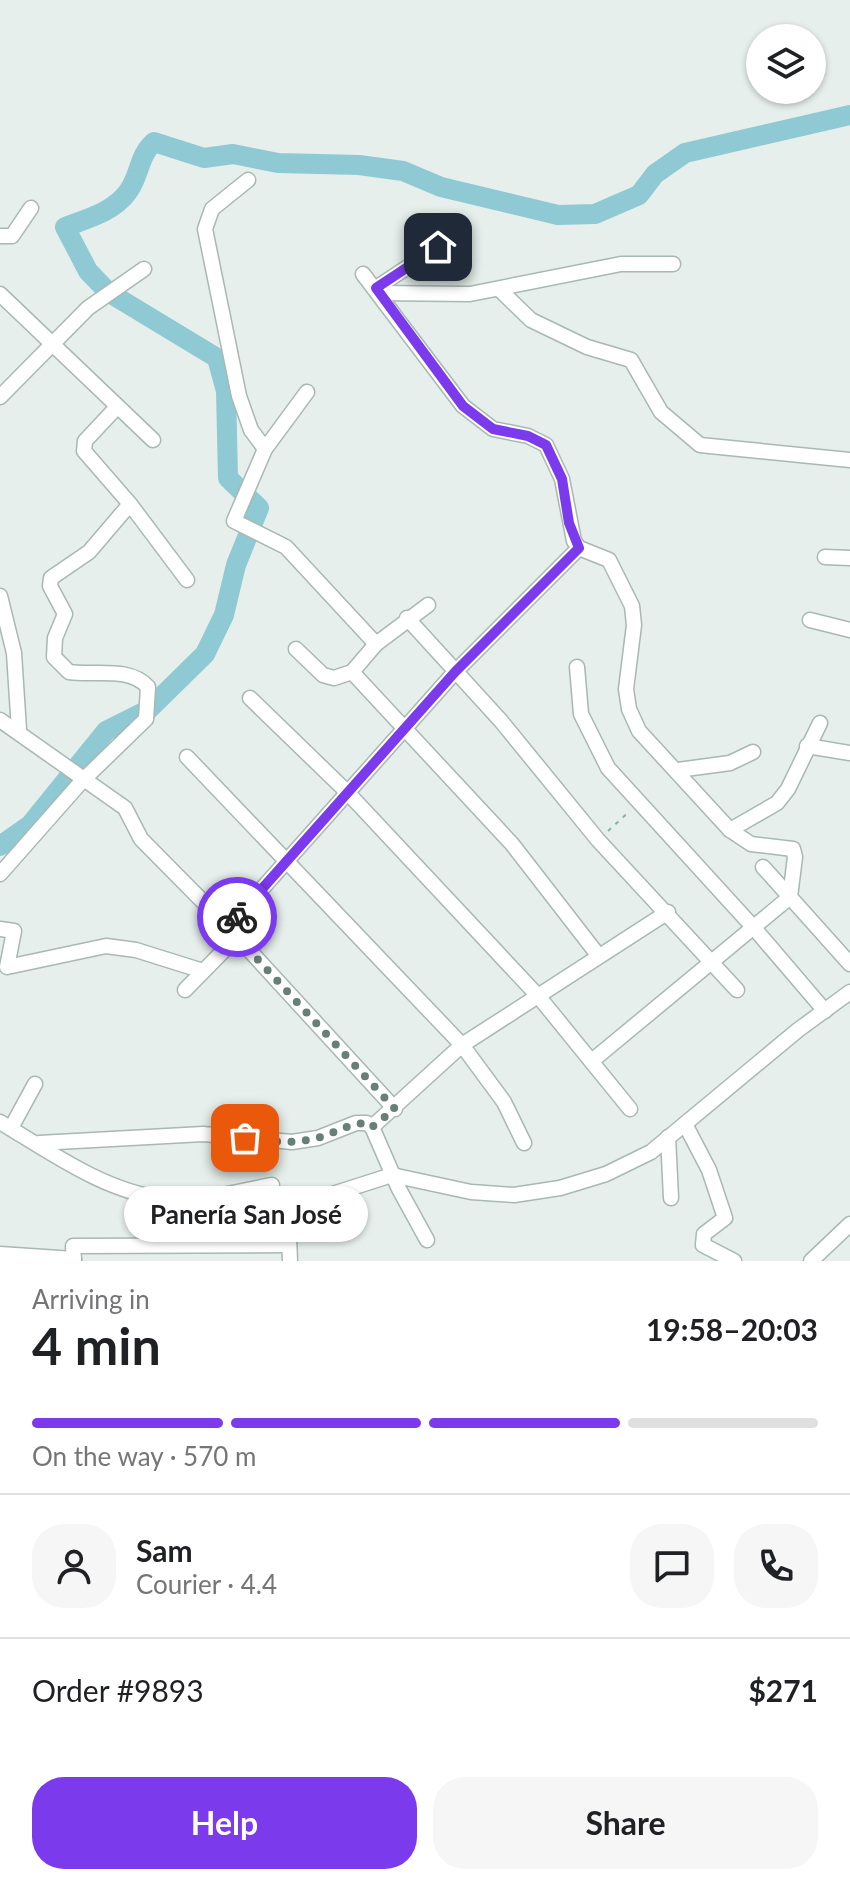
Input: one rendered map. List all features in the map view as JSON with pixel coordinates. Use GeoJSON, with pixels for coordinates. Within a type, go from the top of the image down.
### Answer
{"type":"FeatureCollection","features":[{"type":"Feature","properties":{"kind":"street"},"geometry":{"type":"LineString","coordinates":[[248,180],[212,209],[205,229],[205,240],[239,396],[251,430],[265,449]]}},
{"type":"Feature","properties":{"kind":"street"},"geometry":{"type":"LineString","coordinates":[[0,236],[12,236],[31,208]]}},
{"type":"Feature","properties":{"kind":"street"},"geometry":{"type":"LineString","coordinates":[[377,291],[438,247]]}},
{"type":"Feature","properties":{"kind":"street"},"geometry":{"type":"LineString","coordinates":[[377,291],[470,294],[621,264],[673,264]]}},
{"type":"Feature","properties":{"kind":"street"},"geometry":{"type":"LineString","coordinates":[[3,388],[88,308],[144,269]]}},
{"type":"Feature","properties":{"kind":"street"},"geometry":{"type":"LineString","coordinates":[[363,274],[463,406],[493,429],[528,436],[546,445],[562,479],[569,523],[579,548],[609,560],[629,598],[634,625],[626,689],[629,709],[639,731],[730,830],[751,844],[793,849],[795,857],[790,897],[711,959],[593,1060]]}},
{"type":"Feature","properties":{"kind":"street"},"geometry":{"type":"LineString","coordinates":[[500,290],[531,320],[587,347],[631,360],[661,412],[691,441],[745,452],[850,460]]}},
{"type":"Feature","properties":{"kind":"street"},"geometry":{"type":"LineString","coordinates":[[0,294],[153,440]]}},
{"type":"Feature","properties":{"kind":"street"},"geometry":{"type":"LineString","coordinates":[[307,392],[265,449],[235,523],[286,547],[376,644]]}},
{"type":"Feature","properties":{"kind":"street"},"geometry":{"type":"LineString","coordinates":[[116,408],[83,447],[86,455],[130,504],[187,580]]}},
{"type":"Feature","properties":{"kind":"street"},"geometry":{"type":"LineString","coordinates":[[0,874],[82,781],[146,719],[148,687],[135,676],[77,673],[57,664],[54,642],[65,614],[50,581],[89,552],[130,504]]}},
{"type":"Feature","properties":{"kind":"street"},"geometry":{"type":"LineString","coordinates":[[185,990],[289,861],[405,728],[455,672],[579,548]]}},
{"type":"Feature","properties":{"kind":"street"},"geometry":{"type":"LineString","coordinates":[[825,557],[850,558]]}},
{"type":"Feature","properties":{"kind":"street"},"geometry":{"type":"LineString","coordinates":[[0,596],[14,653],[19,730]]}},
{"type":"Feature","properties":{"kind":"street"},"geometry":{"type":"LineString","coordinates":[[296,649],[323,675],[334,678],[352,672],[376,644],[428,605]]}},
{"type":"Feature","properties":{"kind":"street"},"geometry":{"type":"LineString","coordinates":[[407,618],[529,754],[598,840],[668,912],[737,990]]}},
{"type":"Feature","properties":{"kind":"street"},"geometry":{"type":"LineString","coordinates":[[810,620],[850,630]]}},
{"type":"Feature","properties":{"kind":"street"},"geometry":{"type":"LineString","coordinates":[[577,667],[581,714],[608,768],[825,1011]]}},
{"type":"Feature","properties":{"kind":"street"},"geometry":{"type":"LineString","coordinates":[[352,672],[512,844],[598,955]]}},
{"type":"Feature","properties":{"kind":"street"},"geometry":{"type":"LineString","coordinates":[[250,698],[348,793],[539,997],[630,1109]]}},
{"type":"Feature","properties":{"kind":"street"},"geometry":{"type":"LineString","coordinates":[[0,720],[19,730],[82,781],[125,808],[141,839],[232,932],[395,1109]]}},
{"type":"Feature","properties":{"kind":"street"},"geometry":{"type":"LineString","coordinates":[[730,830],[777,803],[788,789],[820,723]]}},
{"type":"Feature","properties":{"kind":"street"},"geometry":{"type":"LineString","coordinates":[[807,746],[850,753]]}},
{"type":"Feature","properties":{"kind":"street"},"geometry":{"type":"LineString","coordinates":[[678,770],[730,763],[753,752]]}},
{"type":"Feature","properties":{"kind":"street"},"geometry":{"type":"LineString","coordinates":[[187,757],[462,1045],[504,1102],[524,1143]]}},
{"type":"Feature","properties":{"kind":"street"},"geometry":{"type":"LineString","coordinates":[[763,867],[850,964]]}},
{"type":"Feature","properties":{"kind":"street"},"geometry":{"type":"LineString","coordinates":[[372,1127],[462,1045],[668,912]]}},
{"type":"Feature","properties":{"kind":"street"},"geometry":{"type":"LineString","coordinates":[[0,929],[14,931],[7,967],[106,946],[136,950],[203,971]]}},
{"type":"Feature","properties":{"kind":"street"},"geometry":{"type":"LineString","coordinates":[[290,1261],[288,1213],[295,1206],[392,1175],[471,1192],[514,1195],[560,1188],[606,1174],[651,1152],[850,992]]}},
{"type":"Feature","properties":{"kind":"street"},"geometry":{"type":"LineString","coordinates":[[35,1084],[6,1125],[109,1183],[140,1195],[170,1199],[272,1185]]}},
{"type":"Feature","properties":{"kind":"street"},"geometry":{"type":"LineString","coordinates":[[39,1143],[203,1134],[292,1142],[318,1138],[356,1123],[367,1123],[372,1127],[392,1175],[427,1240]]}},
{"type":"Feature","properties":{"kind":"street"},"geometry":{"type":"LineString","coordinates":[[685,1124],[709,1170],[725,1218],[704,1234],[703,1245],[734,1261]]}},
{"type":"Feature","properties":{"kind":"street"},"geometry":{"type":"LineString","coordinates":[[668,1137],[671,1198]]}},
{"type":"Feature","properties":{"kind":"street"},"geometry":{"type":"LineString","coordinates":[[811,1261],[850,1224]]}},
{"type":"Feature","properties":{"kind":"street"},"geometry":{"type":"LineString","coordinates":[[0,1254],[73,1255],[289,1245]]}},
{"type":"Feature","properties":{"kind":"path"},"geometry":{"type":"LineString","coordinates":[[598,840],[638,804]]}},
{"type":"Feature","properties":{"kind":"waterway"},"geometry":{"type":"LineString","coordinates":[[0,846],[30,825],[106,731],[148,710],[205,654],[224,615],[236,565],[259,508],[228,478],[226,391],[217,358],[108,292],[88,271],[65,227],[99,214],[121,200],[154,142],[204,158],[233,154],[278,163],[359,165],[403,171],[441,187],[558,215],[595,214],[639,195],[655,174],[685,153],[850,115]]}},
{"type":"Feature","properties":{"kind":"way so far"},"geometry":{"type":"LineString","coordinates":[[237,917],[228,927],[395,1109],[372,1127],[367,1123],[356,1123],[318,1138],[292,1142],[245,1138]]}},
{"type":"Feature","properties":{"kind":"place","name":"Panería San José"},"geometry":{"type":"Point","coordinates":[245,1138]}},
{"type":"Feature","properties":{"kind":"route"},"geometry":{"type":"LineString","coordinates":[[237,917],[455,672],[579,548],[571,534],[562,479],[546,445],[528,436],[493,429],[463,406],[451,394],[411,333],[376,288],[438,247]]}}]}
